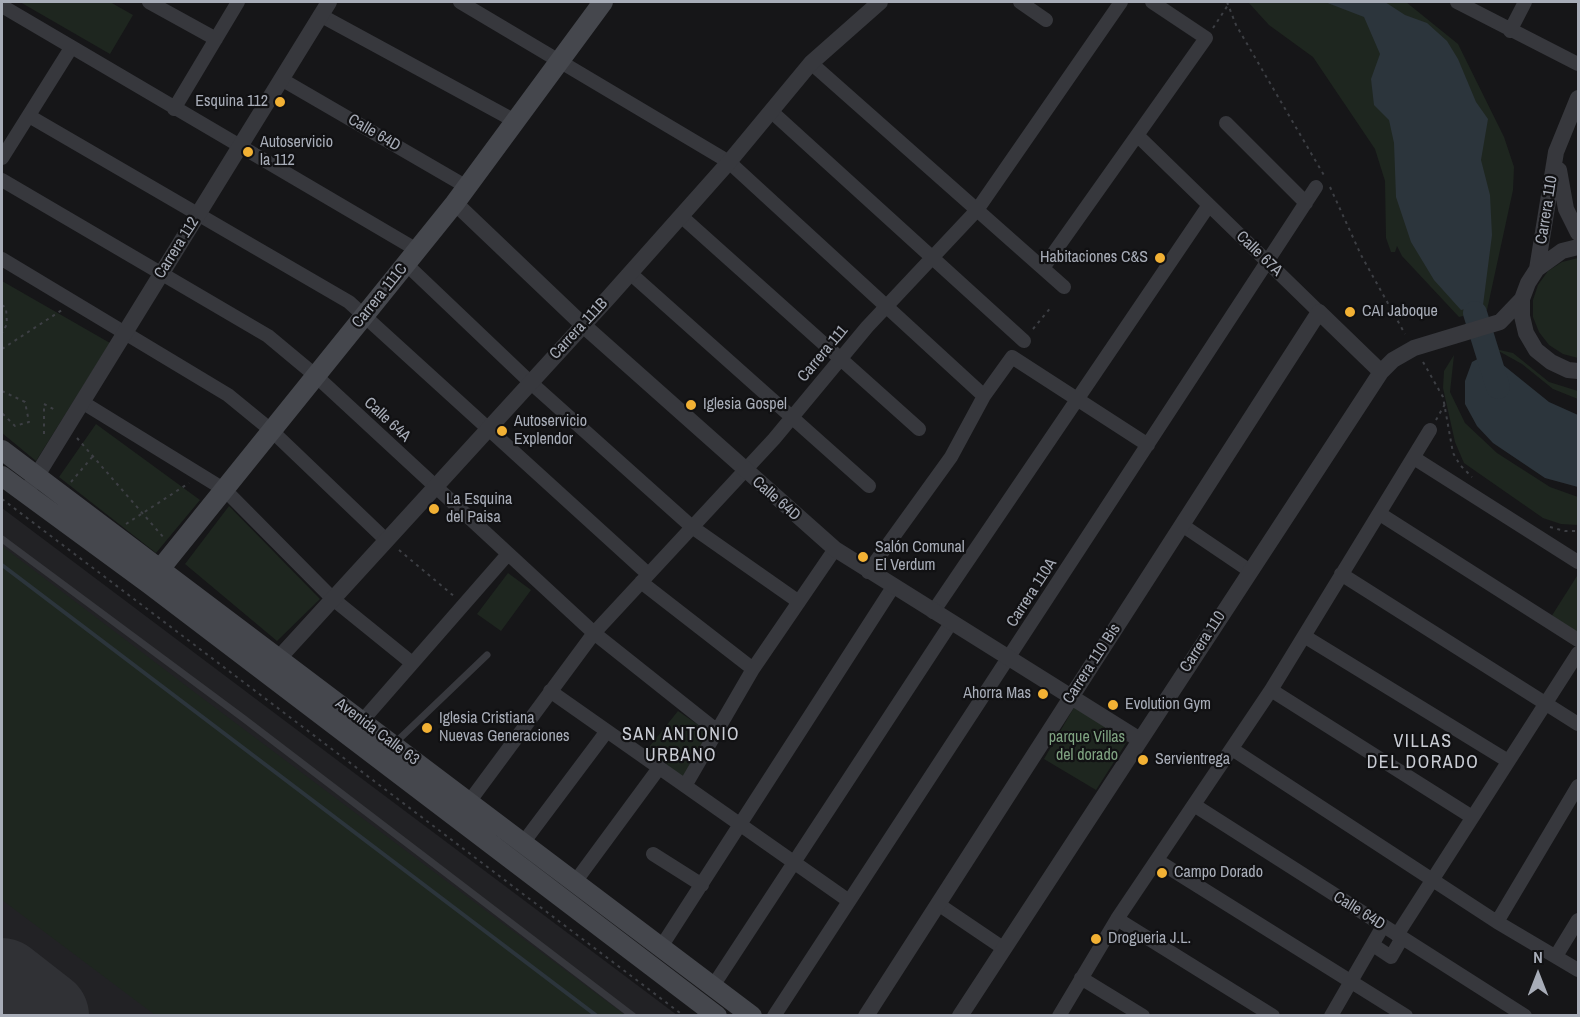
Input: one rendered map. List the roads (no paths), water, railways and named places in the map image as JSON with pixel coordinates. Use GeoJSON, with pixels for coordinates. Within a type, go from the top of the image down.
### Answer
{"type":"FeatureCollection","features":[{"type":"Feature","properties":{"kind":"main road","name":"Carrera 111C"},"geometry":{"type":"LineString","coordinates":[[155,576],[461,195],[603,2]]}},
{"type":"Feature","properties":{"kind":"main road","name":"Avenida Calle 63"},"geometry":{"type":"LineString","coordinates":[[2,450],[37,476],[155,576],[717,1016]]}},
{"type":"Feature","properties":{"kind":"main road","name":"Avenida Calle 63"},"geometry":{"type":"LineString","coordinates":[[2,476],[26,494],[279,658],[752,1016]]}},
{"type":"Feature","properties":{"kind":"street"},"geometry":{"type":"LineString","coordinates":[[149,2],[216,39]]}},
{"type":"Feature","properties":{"kind":"street"},"geometry":{"type":"LineString","coordinates":[[174,109],[238,2]]}},
{"type":"Feature","properties":{"kind":"street"},"geometry":{"type":"LineString","coordinates":[[460,2],[729,162],[984,396]]}},
{"type":"Feature","properties":{"kind":"street","name":"Carrera 111B"},"geometry":{"type":"LineString","coordinates":[[279,658],[681,216],[772,112],[811,63],[880,2]]}},
{"type":"Feature","properties":{"kind":"street"},"geometry":{"type":"LineString","coordinates":[[1020,2],[1046,20]]}},
{"type":"Feature","properties":{"kind":"street","name":"Carrera 111"},"geometry":{"type":"LineString","coordinates":[[469,802],[594,633],[744,471],[886,306],[977,210],[1121,2]]}},
{"type":"Feature","properties":{"kind":"street"},"geometry":{"type":"LineString","coordinates":[[1043,268],[1206,38],[1152,2]]}},
{"type":"Feature","properties":{"kind":"street"},"geometry":{"type":"LineString","coordinates":[[1456,2],[1578,64]]}},
{"type":"Feature","properties":{"kind":"street"},"geometry":{"type":"LineString","coordinates":[[1510,31],[1525,2]]}},
{"type":"Feature","properties":{"kind":"street"},"geometry":{"type":"LineString","coordinates":[[325,8],[515,121]]}},
{"type":"Feature","properties":{"kind":"street","name":"Carrera 112"},"geometry":{"type":"LineString","coordinates":[[26,494],[325,8]]}},
{"type":"Feature","properties":{"kind":"street"},"geometry":{"type":"LineString","coordinates":[[3,10],[239,148],[411,257],[531,382],[692,527],[799,602]]}},
{"type":"Feature","properties":{"kind":"street"},"geometry":{"type":"LineString","coordinates":[[2,158],[71,48]]}},
{"type":"Feature","properties":{"kind":"street"},"geometry":{"type":"LineString","coordinates":[[811,63],[1064,287]]}},
{"type":"Feature","properties":{"kind":"street","name":"Calle 64D"},"geometry":{"type":"LineString","coordinates":[[281,80],[461,195],[583,325],[744,471],[835,549],[893,588],[1140,740]]}},
{"type":"Feature","properties":{"kind":"street","name":"Carrera 110"},"geometry":{"type":"LineString","coordinates":[[1537,269],[1556,152],[1578,98]]}},
{"type":"Feature","properties":{"kind":"street"},"geometry":{"type":"LineString","coordinates":[[772,112],[1024,341]]}},
{"type":"Feature","properties":{"kind":"street"},"geometry":{"type":"LineString","coordinates":[[28,116],[366,314],[645,578],[753,669]]}},
{"type":"Feature","properties":{"kind":"street"},"geometry":{"type":"LineString","coordinates":[[1226,123],[1306,203]]}},
{"type":"Feature","properties":{"kind":"street","name":"Calle 67A"},"geometry":{"type":"LineString","coordinates":[[1138,136],[1381,372]]}},
{"type":"Feature","properties":{"kind":"street","name":"Carrera 110"},"geometry":{"type":"LineString","coordinates":[[1556,152],[1566,209],[1578,233]]}},
{"type":"Feature","properties":{"kind":"street","name":"Calle 64A"},"geometry":{"type":"LineString","coordinates":[[2,180],[268,336],[316,376],[594,633],[716,730]]}},
{"type":"Feature","properties":{"kind":"street","name":"Carrera 110A"},"geometry":{"type":"LineString","coordinates":[[774,1016],[1316,187]]}},
{"type":"Feature","properties":{"kind":"street"},"geometry":{"type":"LineString","coordinates":[[933,612],[1209,205]]}},
{"type":"Feature","properties":{"kind":"street"},"geometry":{"type":"LineString","coordinates":[[681,216],[919,429]]}},
{"type":"Feature","properties":{"kind":"street"},"geometry":{"type":"LineString","coordinates":[[1578,247],[1562,251],[1537,269],[1522,299],[1522,316],[1527,333],[1536,350],[1551,362],[1569,370],[1578,371]]}},
{"type":"Feature","properties":{"kind":"street"},"geometry":{"type":"LineString","coordinates":[[2,259],[228,395],[272,431],[386,540]]}},
{"type":"Feature","properties":{"kind":"street"},"geometry":{"type":"LineString","coordinates":[[630,273],[869,486]]}},
{"type":"Feature","properties":{"kind":"street","name":"Carrera 110"},"geometry":{"type":"LineString","coordinates":[[960,1016],[1381,372],[1402,353],[1492,326],[1511,314],[1522,299]]}},
{"type":"Feature","properties":{"kind":"street","name":"Carrera 110 Bis"},"geometry":{"type":"LineString","coordinates":[[866,1016],[1319,312]]}},
{"type":"Feature","properties":{"kind":"street","name":"Carrera 110"},"geometry":{"type":"LineString","coordinates":[[1492,326],[1527,333]]}},
{"type":"Feature","properties":{"kind":"street"},"geometry":{"type":"LineString","coordinates":[[868,572],[951,457],[984,396],[1012,357],[1148,446]]}},
{"type":"Feature","properties":{"kind":"street"},"geometry":{"type":"LineString","coordinates":[[82,402],[225,490],[333,599],[412,663]]}},
{"type":"Feature","properties":{"kind":"street"},"geometry":{"type":"LineString","coordinates":[[1059,1016],[1117,919],[1271,690],[1430,430]]}},
{"type":"Feature","properties":{"kind":"street"},"geometry":{"type":"LineString","coordinates":[[1414,458],[1578,562]]}},
{"type":"Feature","properties":{"kind":"street"},"geometry":{"type":"LineString","coordinates":[[1380,514],[1578,640]]}},
{"type":"Feature","properties":{"kind":"street"},"geometry":{"type":"LineString","coordinates":[[1182,525],[1250,571]]}},
{"type":"Feature","properties":{"kind":"street"},"geometry":{"type":"LineString","coordinates":[[686,786],[753,669],[835,549]]}},
{"type":"Feature","properties":{"kind":"street"},"geometry":{"type":"LineString","coordinates":[[362,721],[508,554]]}},
{"type":"Feature","properties":{"kind":"street"},"geometry":{"type":"LineString","coordinates":[[1341,574],[1578,724]]}},
{"type":"Feature","properties":{"kind":"street"},"geometry":{"type":"LineString","coordinates":[[661,947],[893,588]]}},
{"type":"Feature","properties":{"kind":"street"},"geometry":{"type":"LineString","coordinates":[[713,986],[951,623]]}},
{"type":"Feature","properties":{"kind":"street"},"geometry":{"type":"LineString","coordinates":[[1304,636],[1508,761]]}},
{"type":"Feature","properties":{"kind":"street"},"geometry":{"type":"LineString","coordinates":[[1373,945],[1391,957],[1400,936],[1432,879],[1578,654]]}},
{"type":"Feature","properties":{"kind":"street"},"geometry":{"type":"LineString","coordinates":[[1271,690],[1472,817]]}},
{"type":"Feature","properties":{"kind":"street"},"geometry":{"type":"LineString","coordinates":[[550,691],[849,901]]}},
{"type":"Feature","properties":{"kind":"street"},"geometry":{"type":"LineString","coordinates":[[523,843],[607,731]]}},
{"type":"Feature","properties":{"kind":"street"},"geometry":{"type":"LineString","coordinates":[[1232,749],[1497,922],[1578,970]]}},
{"type":"Feature","properties":{"kind":"street"},"geometry":{"type":"LineString","coordinates":[[575,882],[659,768]]}},
{"type":"Feature","properties":{"kind":"street"},"geometry":{"type":"LineString","coordinates":[[1497,922],[1578,786]]}},
{"type":"Feature","properties":{"kind":"street","name":"Calle 64D"},"geometry":{"type":"LineString","coordinates":[[1194,805],[1525,1016]]}},
{"type":"Feature","properties":{"kind":"street"},"geometry":{"type":"LineString","coordinates":[[654,854],[702,885]]}},
{"type":"Feature","properties":{"kind":"street"},"geometry":{"type":"LineString","coordinates":[[1158,861],[1406,1016]]}},
{"type":"Feature","properties":{"kind":"street"},"geometry":{"type":"LineString","coordinates":[[938,904],[1003,948]]}},
{"type":"Feature","properties":{"kind":"street"},"geometry":{"type":"LineString","coordinates":[[1117,919],[1274,1016]]}},
{"type":"Feature","properties":{"kind":"street"},"geometry":{"type":"LineString","coordinates":[[1556,956],[1578,920]]}},
{"type":"Feature","properties":{"kind":"street"},"geometry":{"type":"LineString","coordinates":[[1330,1016],[1383,926]]}},
{"type":"Feature","properties":{"kind":"street"},"geometry":{"type":"LineString","coordinates":[[1081,978],[1143,1016]]}},
{"type":"Feature","properties":{"kind":"lane"},"geometry":{"type":"LineString","coordinates":[[2,539],[243,718],[633,1016]]}},
{"type":"Feature","properties":{"kind":"lane"},"geometry":{"type":"LineString","coordinates":[[393,745],[487,655]]}},
{"type":"Feature","properties":{"kind":"waterway"},"geometry":{"type":"LineString","coordinates":[[1475,313],[1498,387]]}},
{"type":"Feature","properties":{"kind":"waterway"},"geometry":{"type":"LineString","coordinates":[[2,565],[597,1016]]}},
{"type":"Feature","properties":{"kind":"place","name":"Esquina 112"},"geometry":{"type":"Point","coordinates":[280,102]}},
{"type":"Feature","properties":{"kind":"place","name":"Autoservicio la 112"},"geometry":{"type":"Point","coordinates":[248,152]}},
{"type":"Feature","properties":{"kind":"place","name":"Habitaciones C&S"},"geometry":{"type":"Point","coordinates":[1160,258]}},
{"type":"Feature","properties":{"kind":"place","name":"CAI Jaboque"},"geometry":{"type":"Point","coordinates":[1350,312]}},
{"type":"Feature","properties":{"kind":"place","name":"Iglesia Gospel"},"geometry":{"type":"Point","coordinates":[691,405]}},
{"type":"Feature","properties":{"kind":"place","name":"Autoservicio Explendor"},"geometry":{"type":"Point","coordinates":[502,431]}},
{"type":"Feature","properties":{"kind":"place","name":"La Esquina del Paisa"},"geometry":{"type":"Point","coordinates":[434,509]}},
{"type":"Feature","properties":{"kind":"place","name":"Salón Comunal El Verdum"},"geometry":{"type":"Point","coordinates":[863,557]}},
{"type":"Feature","properties":{"kind":"place","name":"Ahorra Mas"},"geometry":{"type":"Point","coordinates":[1043,694]}},
{"type":"Feature","properties":{"kind":"place","name":"Evolution Gym"},"geometry":{"type":"Point","coordinates":[1113,705]}},
{"type":"Feature","properties":{"kind":"place","name":"Iglesia Cristiana Nuevas Generaciones"},"geometry":{"type":"Point","coordinates":[427,728]}},
{"type":"Feature","properties":{"kind":"place","name":"Servientrega"},"geometry":{"type":"Point","coordinates":[1143,760]}},
{"type":"Feature","properties":{"kind":"place","name":"Campo Dorado"},"geometry":{"type":"Point","coordinates":[1162,873]}},
{"type":"Feature","properties":{"kind":"place","name":"Drogueria J.L."},"geometry":{"type":"Point","coordinates":[1096,939]}},
{"type":"Feature","properties":{"kind":"district","name":"SAN ANTONIO URBANO"},"geometry":{"type":"Point","coordinates":[681,745]}},
{"type":"Feature","properties":{"kind":"district","name":"VILLAS DEL DORADO"},"geometry":{"type":"Point","coordinates":[1423,752]}},
{"type":"Feature","properties":{"kind":"park label","name":"parque Villas del dorado"},"geometry":{"type":"Point","coordinates":[1087,747]}}]}
